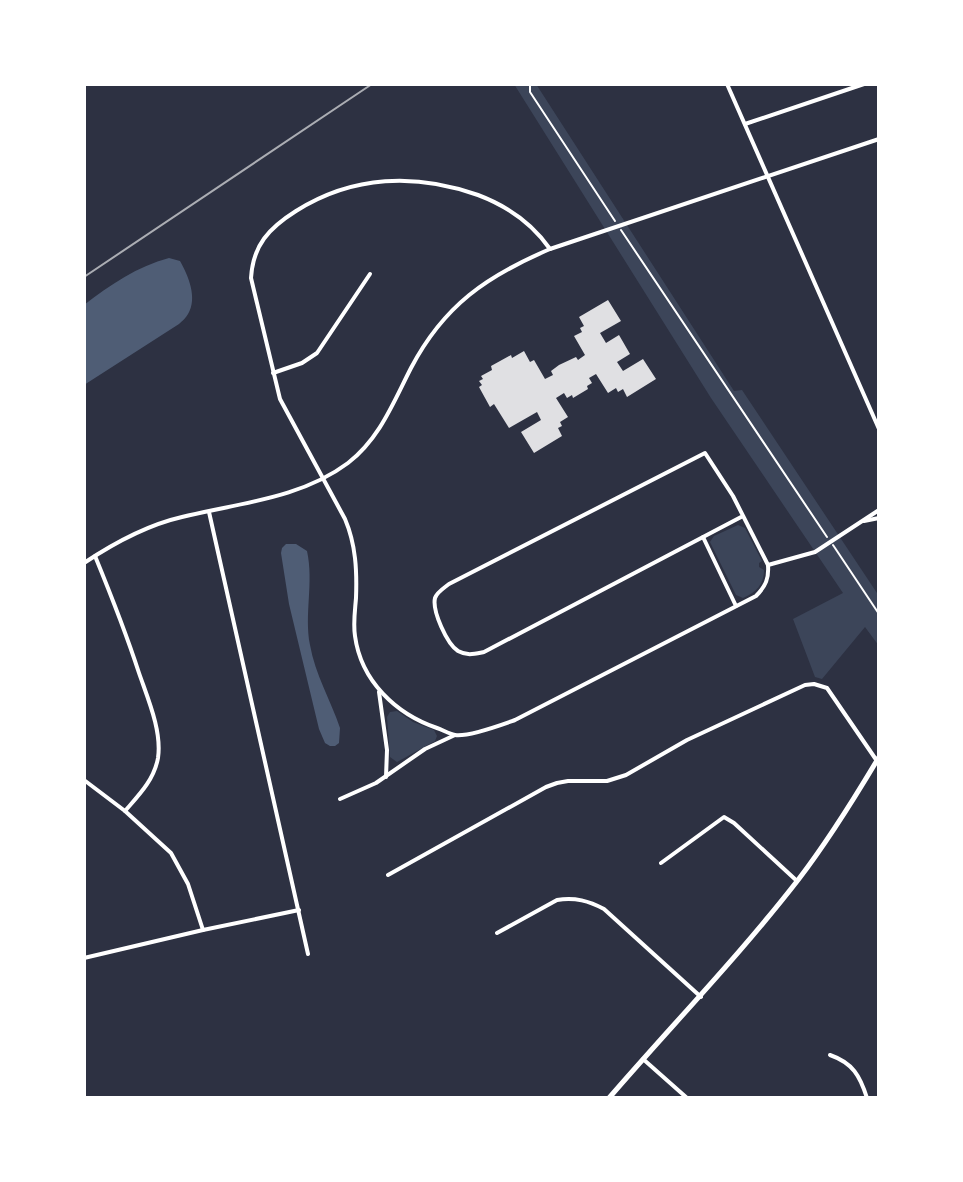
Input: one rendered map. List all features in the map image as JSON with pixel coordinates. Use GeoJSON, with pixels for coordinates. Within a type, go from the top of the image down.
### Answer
{"type":"FeatureCollection","features":[{"type":"Feature","properties":{"kind":"main road"},"geometry":{"type":"LineString","coordinates":[[609,1098],[701,997],[797,881],[878,759]]}},
{"type":"Feature","properties":{"kind":"street"},"geometry":{"type":"LineString","coordinates":[[727,84],[879,429]]}},
{"type":"Feature","properties":{"kind":"street"},"geometry":{"type":"LineString","coordinates":[[745,124],[864,84]]}},
{"type":"Feature","properties":{"kind":"street"},"geometry":{"type":"LineString","coordinates":[[84,563],[118,542],[165,522],[293,492],[348,463],[373,438],[437,328],[482,284],[506,269],[550,249],[879,139]]}},
{"type":"Feature","properties":{"kind":"street"},"geometry":{"type":"LineString","coordinates":[[455,735],[413,718],[391,703],[364,666],[355,633],[356,564],[352,540],[345,519],[280,399],[251,278],[252,262],[263,238],[282,220],[309,203],[338,190],[400,179],[434,182],[497,202],[522,219],[550,249]]}},
{"type":"Feature","properties":{"kind":"street"},"geometry":{"type":"LineString","coordinates":[[273,373],[302,363],[317,353],[370,274]]}},
{"type":"Feature","properties":{"kind":"street"},"geometry":{"type":"LineString","coordinates":[[340,799],[386,777],[425,749],[455,735],[494,728],[515,720],[756,596],[769,576],[768,565],[733,496],[705,453],[449,584],[435,598],[435,611],[449,641],[460,652],[470,655],[484,652],[743,516]]}},
{"type":"Feature","properties":{"kind":"street"},"geometry":{"type":"LineString","coordinates":[[768,565],[805,556],[824,547],[879,510]]}},
{"type":"Feature","properties":{"kind":"street"},"geometry":{"type":"LineString","coordinates":[[209,512],[308,954]]}},
{"type":"Feature","properties":{"kind":"street"},"geometry":{"type":"LineString","coordinates":[[862,522],[879,518]]}},
{"type":"Feature","properties":{"kind":"street"},"geometry":{"type":"LineString","coordinates":[[703,537],[736,606]]}},
{"type":"Feature","properties":{"kind":"street"},"geometry":{"type":"LineString","coordinates":[[95,556],[130,643],[158,742],[158,755],[151,779],[125,811]]}},
{"type":"Feature","properties":{"kind":"street"},"geometry":{"type":"LineString","coordinates":[[388,875],[546,787],[568,781],[617,779],[687,740],[805,685],[827,688],[878,759]]}},
{"type":"Feature","properties":{"kind":"street"},"geometry":{"type":"LineString","coordinates":[[378,689],[387,750],[386,777]]}},
{"type":"Feature","properties":{"kind":"street"},"geometry":{"type":"LineString","coordinates":[[84,780],[125,811],[171,853],[188,884],[203,930]]}},
{"type":"Feature","properties":{"kind":"street"},"geometry":{"type":"LineString","coordinates":[[661,863],[724,817],[797,881]]}},
{"type":"Feature","properties":{"kind":"street"},"geometry":{"type":"LineString","coordinates":[[497,933],[557,900],[586,900],[604,909],[701,997]]}},
{"type":"Feature","properties":{"kind":"street"},"geometry":{"type":"LineString","coordinates":[[84,958],[299,910]]}},
{"type":"Feature","properties":{"kind":"street"},"geometry":{"type":"LineString","coordinates":[[830,1055],[850,1065],[867,1098]]}},
{"type":"Feature","properties":{"kind":"street"},"geometry":{"type":"LineString","coordinates":[[643,1059],[687,1098]]}},
{"type":"Feature","properties":{"kind":"path"},"geometry":{"type":"LineString","coordinates":[[530,84],[530,92],[879,614]]}},
{"type":"Feature","properties":{"kind":"shaded area"},"geometry":{"type":"Polygon","coordinates":[[[514,84],[536,84],[734,391],[742,390],[879,596],[879,646],[865,627],[822,679],[815,677],[793,619],[843,593],[711,398],[514,84]]]}},
{"type":"Feature","properties":{"kind":"shaded area"},"geometry":{"type":"Polygon","coordinates":[[[169,258],[180,261],[189,280],[192,301],[187,315],[179,324],[84,385],[84,305],[125,277],[169,258]]]}},
{"type":"Feature","properties":{"kind":"shaded area"},"geometry":{"type":"Polygon","coordinates":[[[738,525],[745,528],[762,561],[759,567],[764,570],[758,587],[743,598],[736,595],[710,542],[714,536],[738,525]]]}},
{"type":"Feature","properties":{"kind":"shaded area"},"geometry":{"type":"Polygon","coordinates":[[[286,544],[296,544],[307,551],[310,645],[319,677],[340,728],[339,743],[335,746],[325,743],[319,729],[289,604],[281,553],[286,544]]]}},
{"type":"Feature","properties":{"kind":"shaded area"},"geometry":{"type":"Polygon","coordinates":[[[397,711],[413,722],[434,730],[437,736],[435,741],[397,762],[390,757],[387,717],[390,712],[397,711]]]}},
{"type":"Feature","properties":{"kind":"building"},"geometry":{"type":"Polygon","coordinates":[[[608,300],[621,321],[600,333],[606,343],[619,335],[630,354],[617,362],[623,371],[643,359],[656,379],[627,397],[623,389],[618,392],[616,388],[608,393],[596,374],[589,378],[592,383],[587,386],[588,389],[573,398],[572,395],[567,398],[564,393],[556,398],[568,417],[560,422],[562,426],[558,428],[562,436],[534,453],[521,432],[541,420],[537,412],[509,428],[494,404],[490,407],[479,387],[482,385],[479,381],[483,379],[481,376],[492,370],[491,366],[524,351],[530,362],[534,360],[545,379],[553,375],[551,371],[559,365],[585,355],[574,336],[582,332],[580,328],[584,326],[579,317],[608,300]]]}},
{"type":"Feature","properties":{"kind":"railway"},"geometry":{"type":"LineString","coordinates":[[84,277],[372,84]]}}]}
